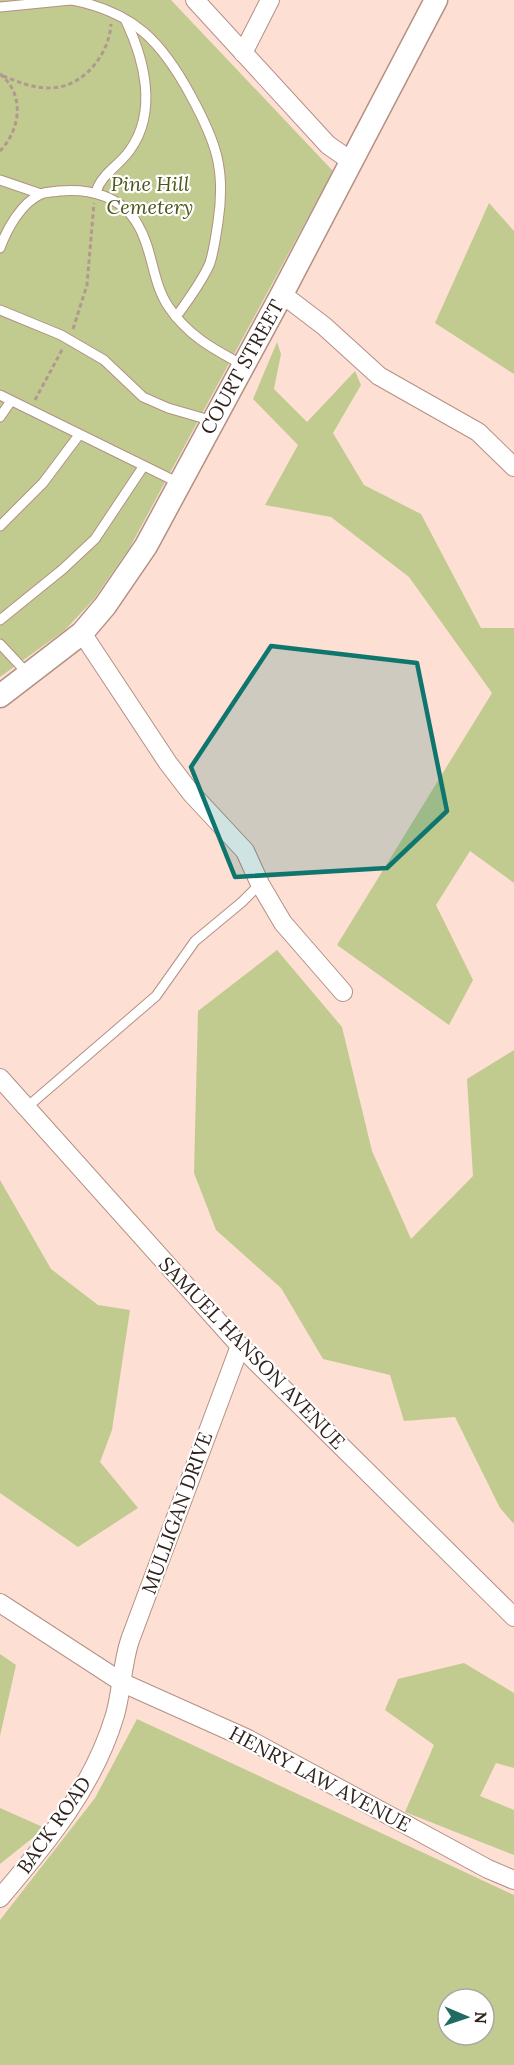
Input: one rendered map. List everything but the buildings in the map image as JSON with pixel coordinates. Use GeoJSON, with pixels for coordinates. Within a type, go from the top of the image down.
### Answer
{"type":"FeatureCollection","features":[{"type":"Feature","properties":{"kind":"street"},"geometry":{"type":"LineString","coordinates":[[195,0],[328,145],[351,161]]}},
{"type":"Feature","properties":{"kind":"street"},"geometry":{"type":"LineString","coordinates":[[243,53],[270,0]]}},
{"type":"Feature","properties":{"kind":"street","name":"COURT STREET"},"geometry":{"type":"LineString","coordinates":[[0,696],[82,633],[126,577],[282,294],[436,0]]}},
{"type":"Feature","properties":{"kind":"street"},"geometry":{"type":"LineString","coordinates":[[282,294],[324,326],[379,376],[478,432],[514,466]]}},
{"type":"Feature","properties":{"kind":"street"},"geometry":{"type":"LineString","coordinates":[[82,633],[174,770],[245,851],[260,884],[283,922],[344,992]]}},
{"type":"Feature","properties":{"kind":"street","name":"SAMUEL HANSON AVENUE"},"geometry":{"type":"LineString","coordinates":[[0,1078],[240,1346],[514,1617]]}},
{"type":"Feature","properties":{"kind":"street","name":"MULLIGAN DRIVE"},"geometry":{"type":"LineString","coordinates":[[123,1683],[126,1651],[240,1346]]}},
{"type":"Feature","properties":{"kind":"street"},"geometry":{"type":"LineString","coordinates":[[0,1602],[123,1683]]}},
{"type":"Feature","properties":{"kind":"street","name":"HENRY LAW AVENUE"},"geometry":{"type":"LineString","coordinates":[[123,1683],[248,1739],[488,1869],[514,1880]]}},
{"type":"Feature","properties":{"kind":"street","name":"BACK ROAD"},"geometry":{"type":"LineString","coordinates":[[0,1898],[36,1856],[86,1783],[103,1748],[123,1683]]}},
{"type":"Feature","properties":{"kind":"lane"},"geometry":{"type":"LineString","coordinates":[[0,7],[71,0],[111,10],[155,40],[173,62],[211,131],[219,155],[222,179],[221,205],[210,262],[176,317]]}},
{"type":"Feature","properties":{"kind":"lane"},"geometry":{"type":"LineString","coordinates":[[96,192],[99,180],[131,149],[143,119],[145,69],[139,48],[125,18]]}},
{"type":"Feature","properties":{"kind":"lane"},"geometry":{"type":"LineString","coordinates":[[0,180],[41,194],[72,190],[96,192],[122,207],[137,222],[148,245],[161,292],[176,317],[192,336],[243,364]]}},
{"type":"Feature","properties":{"kind":"lane"},"geometry":{"type":"LineString","coordinates":[[0,248],[15,219],[41,194]]}},
{"type":"Feature","properties":{"kind":"lane"},"geometry":{"type":"LineString","coordinates":[[0,310],[68,339],[104,360],[143,397],[168,408],[213,420]]}},
{"type":"Feature","properties":{"kind":"lane"},"geometry":{"type":"LineString","coordinates":[[0,395],[179,483]]}},
{"type":"Feature","properties":{"kind":"lane"},"geometry":{"type":"LineString","coordinates":[[0,417],[11,401]]}},
{"type":"Feature","properties":{"kind":"lane"},"geometry":{"type":"LineString","coordinates":[[0,526],[43,483],[79,435]]}},
{"type":"Feature","properties":{"kind":"lane"},"geometry":{"type":"LineString","coordinates":[[0,620],[63,570],[88,546],[107,523],[143,467]]}},
{"type":"Feature","properties":{"kind":"lane"},"geometry":{"type":"LineString","coordinates":[[0,644],[29,675]]}},
{"type":"Feature","properties":{"kind":"lane"},"geometry":{"type":"LineString","coordinates":[[26,1108],[156,996],[195,941],[260,884]]}},
{"type":"Feature","properties":{"kind":"path"},"geometry":{"type":"LineString","coordinates":[[1,75],[23,84],[54,88],[80,78],[94,67],[102,53],[110,29],[111,10]]}},
{"type":"Feature","properties":{"kind":"path"},"geometry":{"type":"LineString","coordinates":[[0,151],[15,131],[18,116],[13,87],[1,75]]}},
{"type":"Feature","properties":{"kind":"path"},"geometry":{"type":"LineString","coordinates":[[29,410],[76,321],[87,285],[96,192]]}},
{"type":"Feature","properties":{"kind":"highlighted area"},"geometry":{"type":"Polygon","coordinates":[[[271,646],[417,663],[447,811],[387,868],[235,877],[191,767],[271,646]]]}},
{"type":"Feature","properties":{"kind":"green space","name":"Pine Hill Cemetery"},"geometry":{"type":"Polygon","coordinates":[[[0,0],[171,0],[333,171],[130,547],[94,599],[65,630],[0,677],[0,0]]]}},
{"type":"Feature","properties":{"kind":"green space"},"geometry":{"type":"Polygon","coordinates":[[[489,203],[514,231],[514,374],[435,323],[489,203]]]}},
{"type":"Feature","properties":{"kind":"green space"},"geometry":{"type":"Polygon","coordinates":[[[277,342],[281,354],[274,389],[307,422],[355,371],[361,385],[333,433],[364,485],[421,514],[481,628],[514,628],[514,883],[470,851],[436,905],[473,980],[449,1025],[337,945],[492,693],[409,577],[331,517],[265,505],[298,445],[253,399],[277,342]]]}},
{"type":"Feature","properties":{"kind":"green space"},"geometry":{"type":"Polygon","coordinates":[[[277,950],[342,1027],[372,1151],[411,1239],[473,1176],[467,1079],[514,1050],[514,1524],[500,1508],[455,1417],[404,1421],[390,1375],[323,1359],[281,1288],[216,1230],[194,1173],[198,1011],[277,950]]]}},
{"type":"Feature","properties":{"kind":"green space"},"geometry":{"type":"Polygon","coordinates":[[[0,1180],[51,1269],[98,1305],[130,1310],[112,1430],[100,1462],[138,1508],[78,1547],[0,1493],[0,1180]]]}},
{"type":"Feature","properties":{"kind":"green space"},"geometry":{"type":"Polygon","coordinates":[[[0,1654],[16,1665],[0,1736],[0,1654]]]}},
{"type":"Feature","properties":{"kind":"green space"},"geometry":{"type":"Polygon","coordinates":[[[464,1663],[514,1693],[514,1768],[496,1763],[480,1796],[514,1810],[514,1855],[405,1812],[434,1745],[385,1710],[398,1679],[464,1663]]]}},
{"type":"Feature","properties":{"kind":"green space"},"geometry":{"type":"Polygon","coordinates":[[[137,1719],[514,1895],[514,2065],[0,2065],[0,1920],[95,1798],[137,1719]]]}},
{"type":"Feature","properties":{"kind":"green space"},"geometry":{"type":"Polygon","coordinates":[[[0,1808],[45,1828],[0,1864],[0,1808]]]}}]}
